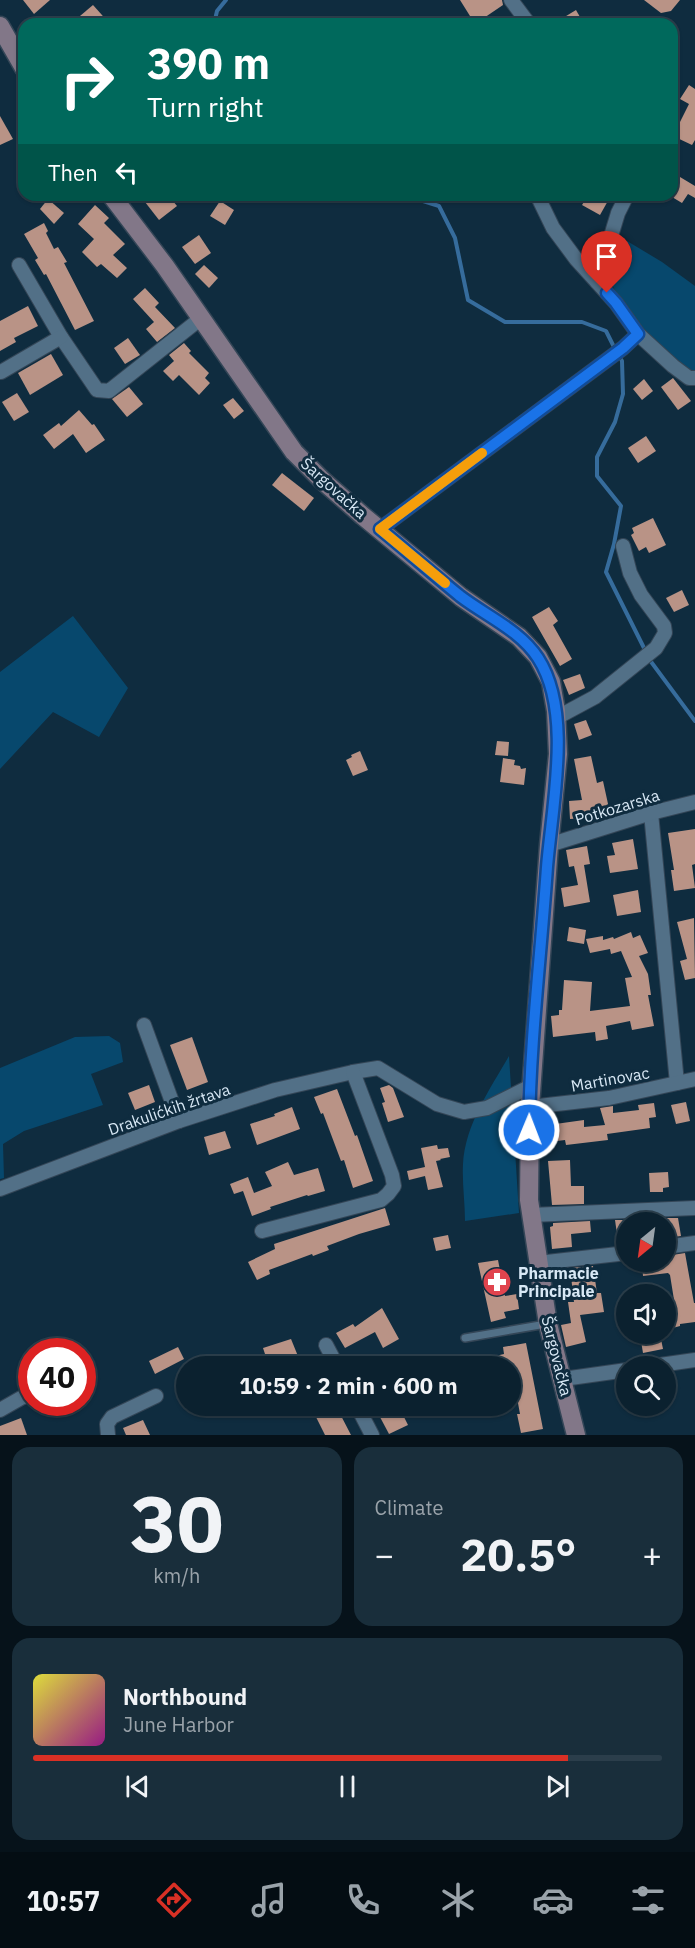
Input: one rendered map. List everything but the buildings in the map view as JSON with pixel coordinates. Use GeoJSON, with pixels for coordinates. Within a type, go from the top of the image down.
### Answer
{"type":"FeatureCollection","features":[{"type":"Feature","properties":{"kind":"street"},"geometry":{"type":"LineString","coordinates":[[511,0],[524,18]]}},
{"type":"Feature","properties":{"kind":"street"},"geometry":{"type":"LineString","coordinates":[[0,26],[18,58]]}},
{"type":"Feature","properties":{"kind":"street","name":"Šargovačka"},"geometry":{"type":"LineString","coordinates":[[116,201],[165,266],[294,452],[322,480],[462,597],[519,637],[538,657],[550,682],[556,718],[558,754],[531,1086],[529,1200],[548,1324],[576,1435]]}},
{"type":"Feature","properties":{"kind":"street"},"geometry":{"type":"LineString","coordinates":[[540,201],[553,228],[576,259],[616,303],[638,334],[673,366],[689,378],[695,378]]}},
{"type":"Feature","properties":{"kind":"street"},"geometry":{"type":"LineString","coordinates":[[597,282],[618,213],[624,201]]}},
{"type":"Feature","properties":{"kind":"street"},"geometry":{"type":"LineString","coordinates":[[20,265],[62,337],[97,390],[109,391],[200,319]]}},
{"type":"Feature","properties":{"kind":"street"},"geometry":{"type":"LineString","coordinates":[[380,529],[623,348],[638,334]]}},
{"type":"Feature","properties":{"kind":"street"},"geometry":{"type":"LineString","coordinates":[[1,372],[62,337]]}},
{"type":"Feature","properties":{"kind":"street"},"geometry":{"type":"LineString","coordinates":[[556,718],[595,697],[656,648],[665,633],[664,626],[641,595],[630,573],[623,546]]}},
{"type":"Feature","properties":{"kind":"street","name":"Potkozarska"},"geometry":{"type":"LineString","coordinates":[[549,846],[651,813],[695,802]]}},
{"type":"Feature","properties":{"kind":"street"},"geometry":{"type":"LineString","coordinates":[[651,813],[677,1083]]}},
{"type":"Feature","properties":{"kind":"street"},"geometry":{"type":"LineString","coordinates":[[144,1025],[179,1121]]}},
{"type":"Feature","properties":{"kind":"street","name":"Drakulićkih žrtava"},"geometry":{"type":"LineString","coordinates":[[0,1189],[179,1121],[275,1090],[353,1072],[378,1068],[437,1104],[464,1112],[487,1108],[531,1086]]}},
{"type":"Feature","properties":{"kind":"street"},"geometry":{"type":"LineString","coordinates":[[262,1231],[381,1200],[394,1186],[392,1175],[353,1072]]}},
{"type":"Feature","properties":{"kind":"street","name":"Martinovac"},"geometry":{"type":"LineString","coordinates":[[530,1107],[609,1098],[695,1079]]}},
{"type":"Feature","properties":{"kind":"street"},"geometry":{"type":"LineString","coordinates":[[531,1215],[695,1208]]}},
{"type":"Feature","properties":{"kind":"street"},"geometry":{"type":"LineString","coordinates":[[676,1246],[695,1243]]}},
{"type":"Feature","properties":{"kind":"street"},"geometry":{"type":"LineString","coordinates":[[538,1263],[616,1254]]}},
{"type":"Feature","properties":{"kind":"street"},"geometry":{"type":"LineString","coordinates":[[326,1345],[332,1356]]}},
{"type":"Feature","properties":{"kind":"street"},"geometry":{"type":"LineString","coordinates":[[676,1363],[695,1360]]}},
{"type":"Feature","properties":{"kind":"street"},"geometry":{"type":"LineString","coordinates":[[563,1379],[616,1372]]}},
{"type":"Feature","properties":{"kind":"street"},"geometry":{"type":"LineString","coordinates":[[108,1435],[107,1424],[112,1417],[156,1396]]}},
{"type":"Feature","properties":{"kind":"street"},"geometry":{"type":"LineString","coordinates":[[0,1410],[18,1400]]}},
{"type":"Feature","properties":{"kind":"street"},"geometry":{"type":"LineString","coordinates":[[362,1416],[372,1435]]}},
{"type":"Feature","properties":{"kind":"lane"},"geometry":{"type":"LineString","coordinates":[[465,1338],[548,1324]]}},
{"type":"Feature","properties":{"kind":"shaded area"},"geometry":{"type":"Polygon","coordinates":[[[627,241],[662,262],[695,286],[695,378],[673,366],[622,303],[606,274],[627,241]]]}},
{"type":"Feature","properties":{"kind":"shaded area"},"geometry":{"type":"Polygon","coordinates":[[[73,616],[128,688],[99,737],[53,712],[0,769],[0,672],[73,616]]]}},
{"type":"Feature","properties":{"kind":"shaded area"},"geometry":{"type":"Polygon","coordinates":[[[109,1036],[120,1043],[123,1062],[91,1074],[103,1105],[24,1131],[3,1144],[4,1178],[0,1179],[0,1068],[75,1037],[109,1036]]]}},
{"type":"Feature","properties":{"kind":"shaded area"},"geometry":{"type":"Polygon","coordinates":[[[509,1056],[519,1213],[465,1221],[463,1164],[468,1135],[487,1094],[509,1056]]]}},
{"type":"Feature","properties":{"kind":"waterway"},"geometry":{"type":"LineString","coordinates":[[215,18],[217,11],[226,0]]}},
{"type":"Feature","properties":{"kind":"waterway"},"geometry":{"type":"LineString","coordinates":[[423,201],[439,206],[455,238],[468,300],[505,322],[582,322],[606,331],[615,349]]}},
{"type":"Feature","properties":{"kind":"waterway"},"geometry":{"type":"LineString","coordinates":[[619,356],[622,361],[623,394],[615,422],[597,457],[597,476],[621,506],[606,572],[646,652]]}},
{"type":"Feature","properties":{"kind":"waterway"},"geometry":{"type":"LineString","coordinates":[[649,659],[695,721]]}},
{"type":"Feature","properties":{"kind":"slow traffic"},"geometry":{"type":"LineString","coordinates":[[445,583],[380,529],[482,453]]}},
{"type":"Feature","properties":{"kind":"place","name":"Pharmacie Principale"},"geometry":{"type":"Point","coordinates":[497,1282]}},
{"type":"Feature","properties":{"kind":"route"},"geometry":{"type":"LineString","coordinates":[[529,1130],[547,867],[558,754],[556,711],[550,682],[538,657],[519,637],[462,597],[380,529],[623,348],[638,334],[607,293]]}}]}
